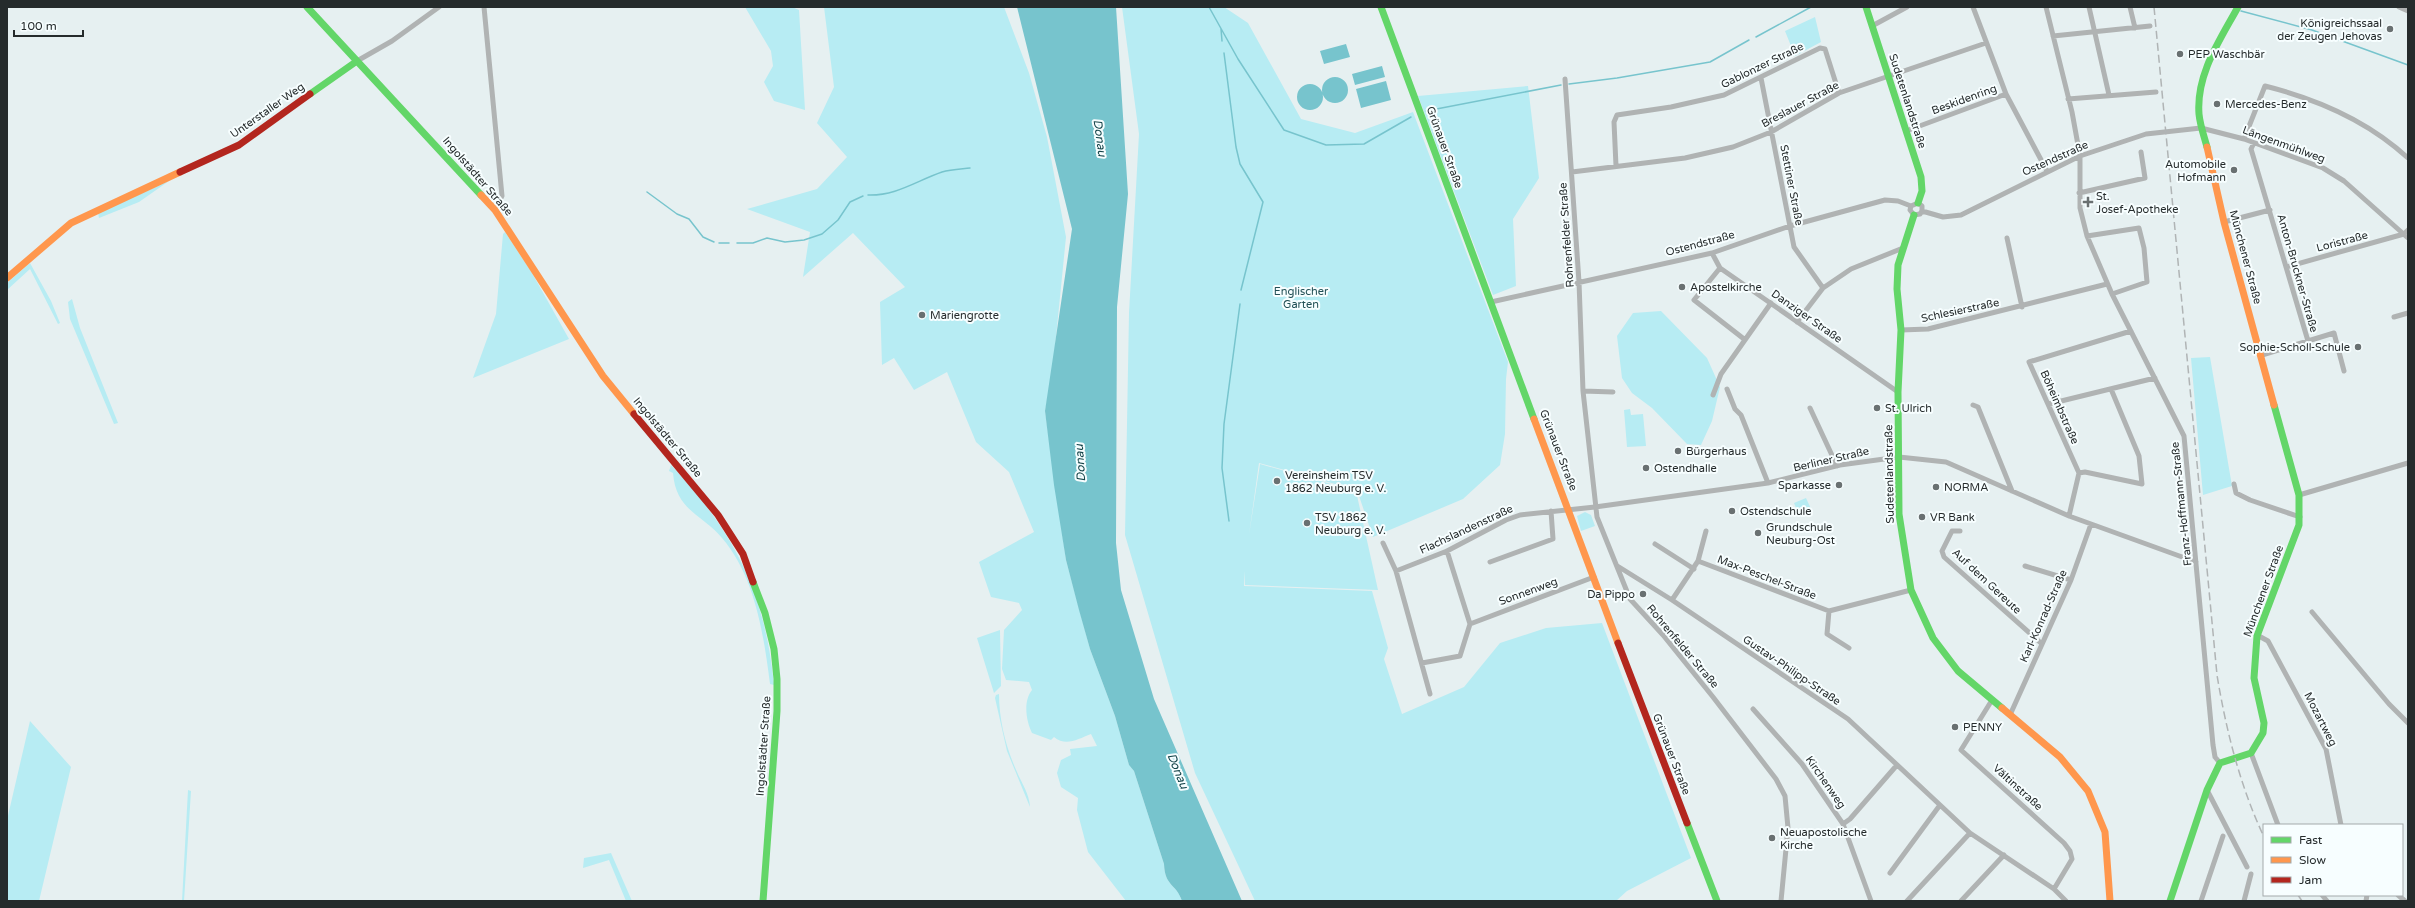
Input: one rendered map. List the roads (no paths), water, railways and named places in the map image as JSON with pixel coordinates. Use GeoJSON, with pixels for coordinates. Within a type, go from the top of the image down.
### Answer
{"type":"FeatureCollection","features":[{"type":"Feature","properties":{"kind":"street","name":"Ingolstädter Straße"},"geometry":{"type":"LineString","coordinates":[[307,7],[495,210],[603,376],[718,515],[738,544],[757,588],[772,642],[777,679],[777,711],[763,901]]}},
{"type":"Feature","properties":{"kind":"street","name":"Unterstaller Weg"},"geometry":{"type":"LineString","coordinates":[[7,278],[71,223],[239,145],[357,60],[392,41],[439,7]]}},
{"type":"Feature","properties":{"kind":"street"},"geometry":{"type":"LineString","coordinates":[[484,7],[502,196],[495,210]]}},
{"type":"Feature","properties":{"kind":"street","name":"Grünauer Straße"},"geometry":{"type":"LineString","coordinates":[[1381,7],[1717,901]]}},
{"type":"Feature","properties":{"kind":"street","name":"Sudetenlandstraße"},"geometry":{"type":"LineString","coordinates":[[1866,7],[1921,177],[1922,191],[1915,205]]}},
{"type":"Feature","properties":{"kind":"street"},"geometry":{"type":"LineString","coordinates":[[1872,26],[1907,7]]}},
{"type":"Feature","properties":{"kind":"street","name":"Beskidenring"},"geometry":{"type":"LineString","coordinates":[[1973,7],[2006,94],[2047,171]]}},
{"type":"Feature","properties":{"kind":"street","name":"Franz-Hoffmann-Straße"},"geometry":{"type":"LineString","coordinates":[[2046,7],[2080,156],[2079,192],[2082,221],[2107,284],[2184,436],[2213,746],[2215,757],[2220,763]]}},
{"type":"Feature","properties":{"kind":"street"},"geometry":{"type":"LineString","coordinates":[[2090,7],[2109,95]]}},
{"type":"Feature","properties":{"kind":"street"},"geometry":{"type":"LineString","coordinates":[[2130,7],[2135,28]]}},
{"type":"Feature","properties":{"kind":"street","name":"Münchener Straße"},"geometry":{"type":"LineString","coordinates":[[2238,7],[2209,59],[2200,92],[2199,114],[2201,128],[2224,222],[2262,355],[2299,495],[2300,518],[2257,635],[2254,678],[2264,723],[2263,733],[2251,753]]}},
{"type":"Feature","properties":{"kind":"street"},"geometry":{"type":"LineString","coordinates":[[2399,7],[2408,11]]}},
{"type":"Feature","properties":{"kind":"street"},"geometry":{"type":"LineString","coordinates":[[2053,36],[2150,26]]}},
{"type":"Feature","properties":{"kind":"street","name":"Breslauer Straße"},"geometry":{"type":"LineString","coordinates":[[1572,172],[1691,157],[1733,147],[1772,132],[1839,93],[1986,43]]}},
{"type":"Feature","properties":{"kind":"street","name":"Gablonzer Straße"},"geometry":{"type":"LineString","coordinates":[[1616,166],[1614,122],[1617,115],[1698,102],[1724,95],[1820,48],[1825,49],[1839,93]]}},
{"type":"Feature","properties":{"kind":"street","name":"Stettiner Straße"},"geometry":{"type":"LineString","coordinates":[[1761,78],[1794,247],[1823,288]]}},
{"type":"Feature","properties":{"kind":"street","name":"Rohrenfelder Straße"},"geometry":{"type":"LineString","coordinates":[[1565,79],[1579,282],[1583,391],[1595,507],[1598,520],[1619,567],[1630,599],[1663,635],[1776,779],[1784,796],[1788,828],[1781,901]]}},
{"type":"Feature","properties":{"kind":"street"},"geometry":{"type":"LineString","coordinates":[[2244,139],[2265,86],[2290,92],[2334,109],[2369,128],[2408,158]]}},
{"type":"Feature","properties":{"kind":"street"},"geometry":{"type":"LineString","coordinates":[[2068,99],[2156,92]]}},
{"type":"Feature","properties":{"kind":"street","name":"Beskidenring"},"geometry":{"type":"LineString","coordinates":[[1906,131],[2006,94]]}},
{"type":"Feature","properties":{"kind":"street","name":"Ostendstraße"},"geometry":{"type":"LineString","coordinates":[[1922,211],[1943,217],[1960,215],[2080,156],[2146,134],[2201,128]]}},
{"type":"Feature","properties":{"kind":"street","name":"Längenmühlweg"},"geometry":{"type":"LineString","coordinates":[[2201,128],[2244,139],[2330,172],[2344,182],[2406,236]]}},
{"type":"Feature","properties":{"kind":"street","name":"Anton-Bruckner-Straße"},"geometry":{"type":"LineString","coordinates":[[2254,143],[2252,149],[2308,341]]}},
{"type":"Feature","properties":{"kind":"street"},"geometry":{"type":"LineString","coordinates":[[2079,192],[2145,178],[2141,152]]}},
{"type":"Feature","properties":{"kind":"street","name":"Ostendstraße"},"geometry":{"type":"LineString","coordinates":[[1491,302],[1712,253],[1790,226],[1885,200],[1915,205]]}},
{"type":"Feature","properties":{"kind":"street"},"geometry":{"type":"LineString","coordinates":[[1915,205],[1922,206],[1922,211],[1920,214],[1914,214],[1910,210],[1915,205]]}},
{"type":"Feature","properties":{"kind":"street","name":"Anton-Bruckner-Straße"},"geometry":{"type":"LineString","coordinates":[[2224,222],[2270,210]]}},
{"type":"Feature","properties":{"kind":"street","name":"Sudetenlandstraße"},"geometry":{"type":"LineString","coordinates":[[1914,214],[1898,265],[1897,289],[1901,330],[1898,392],[1899,514],[1911,590],[1933,638],[1958,671],[2060,757],[2088,791],[2105,832],[2110,901]]}},
{"type":"Feature","properties":{"kind":"street"},"geometry":{"type":"LineString","coordinates":[[2087,236],[2139,228],[2144,248],[2147,282],[2112,294]]}},
{"type":"Feature","properties":{"kind":"street"},"geometry":{"type":"LineString","coordinates":[[2406,236],[2408,230]]}},
{"type":"Feature","properties":{"kind":"street","name":"Loristraße"},"geometry":{"type":"LineString","coordinates":[[2286,267],[2406,236]]}},
{"type":"Feature","properties":{"kind":"street"},"geometry":{"type":"LineString","coordinates":[[2007,238],[2022,307]]}},
{"type":"Feature","properties":{"kind":"street"},"geometry":{"type":"LineString","coordinates":[[1796,322],[1823,288],[1851,270],[1903,248]]}},
{"type":"Feature","properties":{"kind":"street","name":"Danziger Straße"},"geometry":{"type":"LineString","coordinates":[[1712,253],[1720,268],[1898,392]]}},
{"type":"Feature","properties":{"kind":"street"},"geometry":{"type":"LineString","coordinates":[[1720,268],[1694,300],[1744,339]]}},
{"type":"Feature","properties":{"kind":"street","name":"Schlesierstraße"},"geometry":{"type":"LineString","coordinates":[[1901,330],[1928,329],[2022,307],[2107,284]]}},
{"type":"Feature","properties":{"kind":"street"},"geometry":{"type":"LineString","coordinates":[[1713,395],[1721,374],[1744,339],[1771,303]]}},
{"type":"Feature","properties":{"kind":"street"},"geometry":{"type":"LineString","coordinates":[[2394,317],[2408,313]]}},
{"type":"Feature","properties":{"kind":"street","name":"Böheimbstraße"},"geometry":{"type":"LineString","coordinates":[[2079,473],[2050,404],[2029,362],[2131,331]]}},
{"type":"Feature","properties":{"kind":"street"},"geometry":{"type":"LineString","coordinates":[[2262,355],[2334,333],[2344,371]]}},
{"type":"Feature","properties":{"kind":"street"},"geometry":{"type":"LineString","coordinates":[[2050,404],[2155,378]]}},
{"type":"Feature","properties":{"kind":"street"},"geometry":{"type":"LineString","coordinates":[[1727,389],[1735,409],[1740,415],[1768,483]]}},
{"type":"Feature","properties":{"kind":"street"},"geometry":{"type":"LineString","coordinates":[[2069,516],[2079,473],[2085,472],[2142,484],[2139,456],[2111,390]]}},
{"type":"Feature","properties":{"kind":"street"},"geometry":{"type":"LineString","coordinates":[[1583,391],[1613,392]]}},
{"type":"Feature","properties":{"kind":"street"},"geometry":{"type":"LineString","coordinates":[[1973,405],[1978,407],[2012,491]]}},
{"type":"Feature","properties":{"kind":"street"},"geometry":{"type":"LineString","coordinates":[[1810,408],[1837,466]]}},
{"type":"Feature","properties":{"kind":"street","name":"Berliner Straße"},"geometry":{"type":"LineString","coordinates":[[1569,509],[1595,507],[1768,483],[1837,466],[1874,459],[1899,457],[1946,462],[2069,516],[2196,562]]}},
{"type":"Feature","properties":{"kind":"street"},"geometry":{"type":"LineString","coordinates":[[2299,495],[2408,463]]}},
{"type":"Feature","properties":{"kind":"street"},"geometry":{"type":"LineString","coordinates":[[2234,484],[2236,493],[2250,500],[2300,518]]}},
{"type":"Feature","properties":{"kind":"street","name":"Flachslandenstraße"},"geometry":{"type":"LineString","coordinates":[[1396,571],[1447,551],[1506,520],[1520,515],[1569,509]]}},
{"type":"Feature","properties":{"kind":"street"},"geometry":{"type":"LineString","coordinates":[[1490,562],[1553,539],[1551,511]]}},
{"type":"Feature","properties":{"kind":"street","name":"Karl-Konrad-Straße"},"geometry":{"type":"LineString","coordinates":[[2010,715],[2071,580],[2091,524]]}},
{"type":"Feature","properties":{"kind":"street"},"geometry":{"type":"LineString","coordinates":[[1672,600],[1698,561],[1706,531]]}},
{"type":"Feature","properties":{"kind":"street","name":"Auf dem Gereute"},"geometry":{"type":"LineString","coordinates":[[1960,531],[1952,531],[1942,551],[1944,557],[2042,644]]}},
{"type":"Feature","properties":{"kind":"street"},"geometry":{"type":"LineString","coordinates":[[1383,543],[1390,561],[1396,571],[1430,694]]}},
{"type":"Feature","properties":{"kind":"street"},"geometry":{"type":"LineString","coordinates":[[1655,544],[1694,569]]}},
{"type":"Feature","properties":{"kind":"street"},"geometry":{"type":"LineString","coordinates":[[1422,664],[1460,656],[1470,624],[1447,551]]}},
{"type":"Feature","properties":{"kind":"street","name":"Max-Peschel-Straße"},"geometry":{"type":"LineString","coordinates":[[1698,561],[1829,611]]}},
{"type":"Feature","properties":{"kind":"street"},"geometry":{"type":"LineString","coordinates":[[2025,566],[2071,580]]}},
{"type":"Feature","properties":{"kind":"street","name":"Gustav-Philipp-Straße"},"geometry":{"type":"LineString","coordinates":[[1619,567],[1672,600],[1848,719],[1970,833],[2054,889],[2066,901]]}},
{"type":"Feature","properties":{"kind":"street","name":"Sonnenweg"},"geometry":{"type":"LineString","coordinates":[[1470,624],[1594,577]]}},
{"type":"Feature","properties":{"kind":"street"},"geometry":{"type":"LineString","coordinates":[[1848,648],[1827,634],[1829,611],[1911,590]]}},
{"type":"Feature","properties":{"kind":"street"},"geometry":{"type":"LineString","coordinates":[[2312,612],[2389,704],[2408,723]]}},
{"type":"Feature","properties":{"kind":"street","name":"Mozartweg"},"geometry":{"type":"LineString","coordinates":[[2257,635],[2268,642],[2326,749],[2341,824]]}},
{"type":"Feature","properties":{"kind":"street","name":"Vältinstraße"},"geometry":{"type":"LineString","coordinates":[[1992,700],[1961,750],[2064,843],[2070,851],[2072,859],[2054,889]]}},
{"type":"Feature","properties":{"kind":"street","name":"Kirchenweg"},"geometry":{"type":"LineString","coordinates":[[1752,709],[1802,764],[1843,824],[1871,901]]}},
{"type":"Feature","properties":{"kind":"street"},"geometry":{"type":"LineString","coordinates":[[2170,901],[2206,790],[2220,763],[2251,753],[2278,824]]}},
{"type":"Feature","properties":{"kind":"street"},"geometry":{"type":"LineString","coordinates":[[1843,824],[1850,819],[1897,765]]}},
{"type":"Feature","properties":{"kind":"street"},"geometry":{"type":"LineString","coordinates":[[2206,790],[2247,867]]}},
{"type":"Feature","properties":{"kind":"street"},"geometry":{"type":"LineString","coordinates":[[1890,872],[1940,805]]}},
{"type":"Feature","properties":{"kind":"street"},"geometry":{"type":"LineString","coordinates":[[1907,901],[1970,833]]}},
{"type":"Feature","properties":{"kind":"street"},"geometry":{"type":"LineString","coordinates":[[2201,901],[2223,836]]}},
{"type":"Feature","properties":{"kind":"street"},"geometry":{"type":"LineString","coordinates":[[1961,901],[2004,855]]}},
{"type":"Feature","properties":{"kind":"street"},"geometry":{"type":"LineString","coordinates":[[2244,901],[2251,874]]}},
{"type":"Feature","properties":{"kind":"water","name":"Donau"},"geometry":{"type":"Polygon","coordinates":[[[1017,7],[1116,7],[1128,194],[1117,307],[1116,543],[1121,590],[1154,699],[1242,901],[1182,901],[1180,895],[1166,877],[1164,864],[1134,771],[1129,765],[1115,716],[1090,649],[1066,560],[1054,485],[1045,411],[1072,229],[1017,7]]]}},
{"type":"Feature","properties":{"kind":"water"},"geometry":{"type":"Polygon","coordinates":[[[1346,44],[1350,57],[1324,64],[1320,51],[1346,44]]]}},
{"type":"Feature","properties":{"kind":"water"},"geometry":{"type":"Polygon","coordinates":[[[1382,66],[1385,77],[1355,85],[1352,74],[1382,66]]]}},
{"type":"Feature","properties":{"kind":"water"},"geometry":{"type":"Polygon","coordinates":[[[1335,77],[1344,81],[1348,90],[1344,99],[1335,103],[1326,99],[1322,90],[1326,81],[1335,77]]]}},
{"type":"Feature","properties":{"kind":"water"},"geometry":{"type":"Polygon","coordinates":[[[1386,81],[1391,100],[1361,108],[1356,89],[1386,81]]]}},
{"type":"Feature","properties":{"kind":"water"},"geometry":{"type":"Polygon","coordinates":[[[1310,84],[1319,88],[1323,97],[1319,106],[1310,110],[1301,106],[1297,97],[1301,88],[1310,84]]]}},
{"type":"Feature","properties":{"kind":"waterway"},"geometry":{"type":"LineString","coordinates":[[1209,7],[1238,59],[1284,130],[1326,145],[1364,144],[1411,117]]}},
{"type":"Feature","properties":{"kind":"waterway"},"geometry":{"type":"LineString","coordinates":[[1756,37],[1811,7]]}},
{"type":"Feature","properties":{"kind":"waterway"},"geometry":{"type":"LineString","coordinates":[[2241,11],[2312,30],[2408,65]]}},
{"type":"Feature","properties":{"kind":"waterway"},"geometry":{"type":"LineString","coordinates":[[1221,29],[1222,41]]}},
{"type":"Feature","properties":{"kind":"waterway"},"geometry":{"type":"LineString","coordinates":[[1569,84],[1617,78],[1710,62],[1749,40]]}},
{"type":"Feature","properties":{"kind":"waterway"},"geometry":{"type":"LineString","coordinates":[[1224,53],[1236,147],[1240,164],[1263,202],[1241,290]]}},
{"type":"Feature","properties":{"kind":"waterway"},"geometry":{"type":"LineString","coordinates":[[1426,111],[1561,85]]}},
{"type":"Feature","properties":{"kind":"waterway"},"geometry":{"type":"LineString","coordinates":[[868,195],[878,195],[897,191],[945,171],[970,168]]}},
{"type":"Feature","properties":{"kind":"waterway"},"geometry":{"type":"LineString","coordinates":[[647,192],[677,214],[689,219],[703,237],[714,242]]}},
{"type":"Feature","properties":{"kind":"waterway"},"geometry":{"type":"LineString","coordinates":[[737,243],[753,243],[767,238],[785,242],[804,240],[822,234],[838,220],[850,202],[863,196]]}},
{"type":"Feature","properties":{"kind":"waterway"},"geometry":{"type":"LineString","coordinates":[[719,243],[729,243]]}},
{"type":"Feature","properties":{"kind":"waterway"},"geometry":{"type":"LineString","coordinates":[[1229,521],[1222,468],[1224,424],[1240,304]]}},
{"type":"Feature","properties":{"kind":"railway"},"geometry":{"type":"LineString","coordinates":[[2154,7],[2217,675],[2229,737],[2235,758],[2255,818],[2263,835]]}},
{"type":"Feature","properties":{"kind":"railway"},"geometry":{"type":"LineString","coordinates":[[2299,896],[2302,901]]}},
{"type":"Feature","properties":{"kind":"place","name":"Königreichssaal der Zeugen Jehovas"},"geometry":{"type":"Point","coordinates":[2390,29]}},
{"type":"Feature","properties":{"kind":"place","name":"PEP Waschbär"},"geometry":{"type":"Point","coordinates":[2180,54]}},
{"type":"Feature","properties":{"kind":"place","name":"Mercedes-Benz"},"geometry":{"type":"Point","coordinates":[2217,104]}},
{"type":"Feature","properties":{"kind":"place","name":"Automobile Hofmann"},"geometry":{"type":"Point","coordinates":[2234,170]}},
{"type":"Feature","properties":{"kind":"place","name":"St. Josef-Apotheke"},"geometry":{"type":"Point","coordinates":[2088,202]}},
{"type":"Feature","properties":{"kind":"place","name":"Apostelkirche"},"geometry":{"type":"Point","coordinates":[1682,287]}},
{"type":"Feature","properties":{"kind":"place","name":"Mariengrotte"},"geometry":{"type":"Point","coordinates":[922,315]}},
{"type":"Feature","properties":{"kind":"place","name":"Sophie-Scholl-Schule"},"geometry":{"type":"Point","coordinates":[2358,347]}},
{"type":"Feature","properties":{"kind":"place","name":"St. Ulrich"},"geometry":{"type":"Point","coordinates":[1877,408]}},
{"type":"Feature","properties":{"kind":"place","name":"Bürgerhaus"},"geometry":{"type":"Point","coordinates":[1678,451]}},
{"type":"Feature","properties":{"kind":"place","name":"Ostendhalle"},"geometry":{"type":"Point","coordinates":[1646,468]}},
{"type":"Feature","properties":{"kind":"place","name":"Vereinsheim TSV 1862 Neuburg e. V."},"geometry":{"type":"Point","coordinates":[1277,481]}},
{"type":"Feature","properties":{"kind":"place","name":"Sparkasse"},"geometry":{"type":"Point","coordinates":[1839,485]}},
{"type":"Feature","properties":{"kind":"place","name":"NORMA"},"geometry":{"type":"Point","coordinates":[1936,487]}},
{"type":"Feature","properties":{"kind":"place","name":"Ostendschule"},"geometry":{"type":"Point","coordinates":[1732,511]}},
{"type":"Feature","properties":{"kind":"place","name":"VR Bank"},"geometry":{"type":"Point","coordinates":[1922,517]}},
{"type":"Feature","properties":{"kind":"place","name":"TSV 1862 Neuburg e. V."},"geometry":{"type":"Point","coordinates":[1307,523]}},
{"type":"Feature","properties":{"kind":"place","name":"Grundschule Neuburg-Ost"},"geometry":{"type":"Point","coordinates":[1758,533]}},
{"type":"Feature","properties":{"kind":"place","name":"Da Pippo"},"geometry":{"type":"Point","coordinates":[1643,594]}},
{"type":"Feature","properties":{"kind":"place","name":"PENNY"},"geometry":{"type":"Point","coordinates":[1955,727]}},
{"type":"Feature","properties":{"kind":"place","name":"Neuapostolische Kirche"},"geometry":{"type":"Point","coordinates":[1772,838]}},
{"type":"Feature","properties":{"kind":"park label","name":"Englischer Garten"},"geometry":{"type":"Point","coordinates":[1301,297]}}]}
